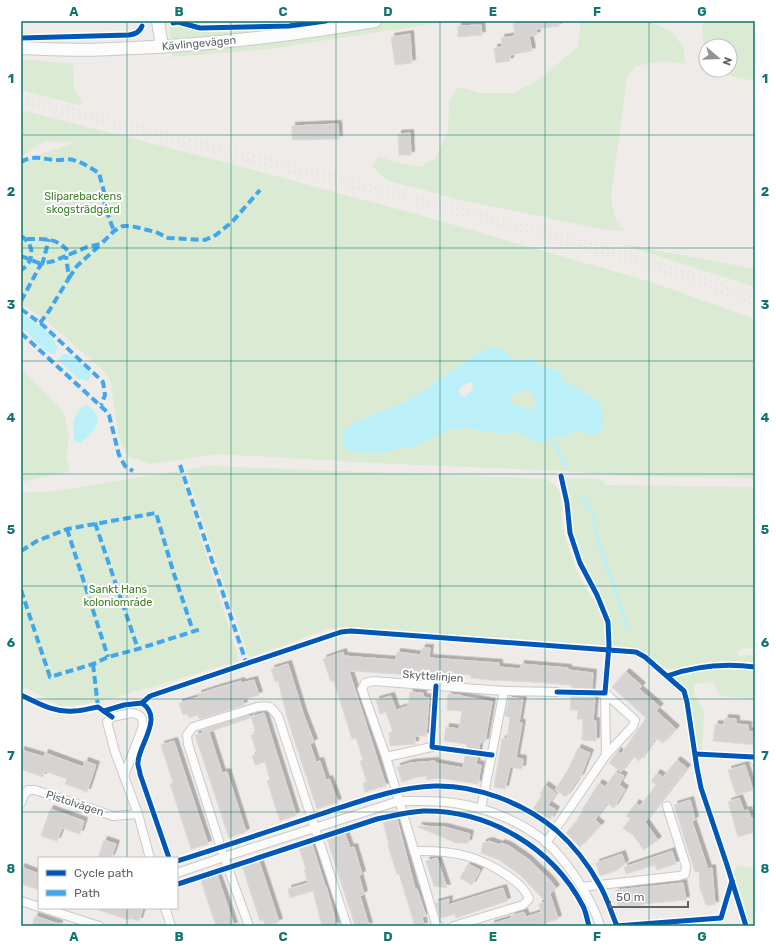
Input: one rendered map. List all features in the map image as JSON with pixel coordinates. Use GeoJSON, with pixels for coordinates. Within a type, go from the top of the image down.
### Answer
{"type":"FeatureCollection","features":[{"type":"Feature","properties":{"kind":"main road"},"geometry":{"type":"LineString","coordinates":[[158,21],[162,47]]}},
{"type":"Feature","properties":{"kind":"main road","name":"Kävlingevägen"},"geometry":{"type":"LineString","coordinates":[[21,48],[110,50],[207,44],[375,21]]}},
{"type":"Feature","properties":{"kind":"street","name":"Skyttelinjen"},"geometry":{"type":"LineString","coordinates":[[440,926],[436,924],[386,757],[362,689],[366,683],[373,681],[504,691],[557,692]]}},
{"type":"Feature","properties":{"kind":"street"},"geometry":{"type":"LineString","coordinates":[[481,809],[504,691]]}},
{"type":"Feature","properties":{"kind":"street"},"geometry":{"type":"LineString","coordinates":[[546,843],[606,755],[633,726],[635,720],[605,693],[606,755]]}},
{"type":"Feature","properties":{"kind":"street"},"geometry":{"type":"LineString","coordinates":[[249,926],[224,857],[188,744],[187,735],[193,727],[266,705],[272,707],[278,716],[347,926]]}},
{"type":"Feature","properties":{"kind":"street"},"geometry":{"type":"LineString","coordinates":[[124,776],[144,722],[137,713],[112,717],[107,722],[115,752],[138,814],[150,857]]}},
{"type":"Feature","properties":{"kind":"street"},"geometry":{"type":"LineString","coordinates":[[386,757],[432,747]]}},
{"type":"Feature","properties":{"kind":"street","name":"Pistolvägen"},"geometry":{"type":"LineString","coordinates":[[21,803],[28,790],[35,790],[113,816],[138,814]]}},
{"type":"Feature","properties":{"kind":"street"},"geometry":{"type":"LineString","coordinates":[[178,873],[399,801],[427,800],[454,802],[481,809],[503,817],[527,829],[546,843],[566,864],[582,887],[600,926]]}},
{"type":"Feature","properties":{"kind":"street"},"geometry":{"type":"LineString","coordinates":[[582,887],[679,876],[685,874],[686,866],[667,806]]}},
{"type":"Feature","properties":{"kind":"street"},"geometry":{"type":"LineString","coordinates":[[414,851],[437,851],[461,854],[487,863],[501,870],[519,884],[529,899],[522,905],[454,926]]}},
{"type":"Feature","properties":{"kind":"street"},"geometry":{"type":"LineString","coordinates":[[21,901],[38,907]]}},
{"type":"Feature","properties":{"kind":"street"},"geometry":{"type":"LineString","coordinates":[[47,909],[100,926]]}},
{"type":"Feature","properties":{"kind":"street"},"geometry":{"type":"LineString","coordinates":[[165,909],[171,926]]}},
{"type":"Feature","properties":{"kind":"green space"},"geometry":{"type":"Polygon","coordinates":[[[169,21],[450,21],[269,49],[172,57],[169,21]]]}},
{"type":"Feature","properties":{"kind":"green space"},"geometry":{"type":"Polygon","coordinates":[[[581,21],[647,21],[672,32],[683,47],[686,64],[664,61],[635,66],[627,76],[611,198],[616,221],[625,231],[602,229],[465,201],[386,180],[372,166],[379,156],[393,162],[420,167],[436,158],[448,131],[449,100],[459,87],[481,93],[513,93],[538,80],[578,47],[581,21]]]}},
{"type":"Feature","properties":{"kind":"green space"},"geometry":{"type":"Polygon","coordinates":[[[702,21],[755,21],[755,81],[738,77],[738,38],[703,38],[702,21]]]}},
{"type":"Feature","properties":{"kind":"green space"},"geometry":{"type":"Polygon","coordinates":[[[21,59],[73,64],[74,88],[82,102],[79,105],[21,90],[21,59]]]}},
{"type":"Feature","properties":{"kind":"green space","name":"Sliparebackens skogsträdgård"},"geometry":{"type":"Polygon","coordinates":[[[21,110],[216,160],[412,213],[651,282],[755,319],[755,478],[623,476],[566,471],[375,463],[218,454],[150,464],[128,456],[119,438],[110,379],[105,372],[48,322],[21,304],[21,164],[43,153],[77,142],[44,141],[21,157],[21,110]],[[507,354],[448,373],[419,394],[398,405],[357,421],[372,454],[419,445],[450,429],[467,428],[501,434],[515,432],[539,443],[548,440],[555,435],[564,438],[577,431],[585,434],[601,431],[603,421],[601,403],[574,386],[561,380],[563,373],[546,367],[529,357],[518,362],[507,354]]]}},
{"type":"Feature","properties":{"kind":"green space"},"geometry":{"type":"Polygon","coordinates":[[[618,243],[755,269],[755,287],[618,243]]]}},
{"type":"Feature","properties":{"kind":"green space"},"geometry":{"type":"Polygon","coordinates":[[[21,369],[64,413],[69,437],[66,457],[70,471],[21,482],[21,369]]]}},
{"type":"Feature","properties":{"kind":"green space"},"geometry":{"type":"Polygon","coordinates":[[[517,392],[532,392],[536,400],[535,409],[512,405],[511,397],[517,392]]]}},
{"type":"Feature","properties":{"kind":"green space"},"geometry":{"type":"Polygon","coordinates":[[[207,466],[548,479],[558,489],[560,495],[563,528],[574,565],[584,586],[602,613],[605,645],[338,628],[328,629],[249,657],[189,481],[190,478],[187,470],[207,466]]]}},
{"type":"Feature","properties":{"kind":"green space","name":"Sankt Hans koloniområde"},"geometry":{"type":"Polygon","coordinates":[[[180,471],[239,661],[103,701],[62,707],[21,685],[21,493],[55,491],[180,471]]]}},
{"type":"Feature","properties":{"kind":"green space"},"geometry":{"type":"Polygon","coordinates":[[[563,478],[600,479],[606,485],[755,487],[755,649],[745,648],[736,652],[740,656],[755,654],[755,664],[668,669],[641,653],[615,649],[610,645],[608,615],[579,555],[563,478]]]}},
{"type":"Feature","properties":{"kind":"green space"},"geometry":{"type":"Polygon","coordinates":[[[731,668],[755,670],[755,699],[720,696],[713,682],[694,684],[694,696],[699,702],[704,714],[702,751],[697,747],[688,689],[676,679],[678,675],[691,671],[731,668]]]}},
{"type":"Feature","properties":{"kind":"green space"},"geometry":{"type":"Polygon","coordinates":[[[737,866],[755,868],[755,926],[752,926],[743,910],[745,904],[733,873],[737,866]]]}},
{"type":"Feature","properties":{"kind":"water"},"geometry":{"type":"Polygon","coordinates":[[[21,314],[48,332],[57,348],[55,355],[41,347],[21,327],[21,314]]]}},
{"type":"Feature","properties":{"kind":"water"},"geometry":{"type":"Polygon","coordinates":[[[490,347],[499,348],[517,362],[529,357],[546,367],[563,373],[561,380],[574,386],[601,403],[603,421],[601,431],[594,436],[577,431],[564,438],[555,435],[548,440],[538,443],[515,432],[501,434],[467,428],[450,429],[419,445],[372,454],[347,450],[343,445],[342,437],[345,429],[357,421],[398,405],[419,394],[470,358],[490,347]],[[469,382],[463,385],[459,390],[460,395],[464,397],[472,389],[473,383],[469,382]],[[517,392],[511,397],[512,405],[535,409],[535,400],[532,392],[517,392]]]}},
{"type":"Feature","properties":{"kind":"water"},"geometry":{"type":"Polygon","coordinates":[[[63,354],[67,354],[75,358],[90,373],[91,376],[87,381],[79,379],[58,360],[63,354]]]}},
{"type":"Feature","properties":{"kind":"water"},"geometry":{"type":"Polygon","coordinates":[[[87,405],[94,410],[97,416],[97,426],[90,435],[80,443],[75,442],[73,427],[75,418],[79,410],[83,406],[87,405]]]}},
{"type":"Feature","properties":{"kind":"building"},"geometry":{"type":"Polygon","coordinates":[[[513,21],[559,21],[559,26],[536,29],[537,35],[529,36],[532,51],[510,55],[510,61],[496,63],[494,48],[502,47],[501,38],[515,36],[513,21]]]}},
{"type":"Feature","properties":{"kind":"building"},"geometry":{"type":"Polygon","coordinates":[[[481,25],[482,35],[458,37],[458,26],[481,25]]]}},
{"type":"Feature","properties":{"kind":"building"},"geometry":{"type":"Polygon","coordinates":[[[410,34],[412,63],[395,65],[391,37],[410,34]]]}},
{"type":"Feature","properties":{"kind":"building"},"geometry":{"type":"Polygon","coordinates":[[[338,124],[339,139],[292,140],[292,126],[338,124]]]}},
{"type":"Feature","properties":{"kind":"building"},"geometry":{"type":"Polygon","coordinates":[[[410,133],[411,155],[399,155],[398,134],[410,133]]]}},
{"type":"Feature","properties":{"kind":"building"},"geometry":{"type":"Polygon","coordinates":[[[422,648],[430,648],[429,658],[499,663],[499,667],[520,669],[521,664],[568,668],[568,670],[593,673],[591,697],[595,698],[593,721],[596,721],[596,741],[582,740],[583,719],[577,719],[578,710],[570,710],[572,685],[490,680],[471,678],[471,675],[448,673],[448,677],[349,671],[386,786],[365,792],[363,783],[367,782],[360,761],[363,760],[356,738],[352,739],[334,681],[331,682],[323,659],[343,652],[344,656],[396,660],[397,652],[421,655],[422,648]]]}},
{"type":"Feature","properties":{"kind":"building"},"geometry":{"type":"Polygon","coordinates":[[[288,664],[303,713],[314,742],[310,744],[316,762],[320,761],[326,780],[329,779],[338,802],[317,809],[289,724],[278,681],[275,682],[271,669],[288,664]]]}},
{"type":"Feature","properties":{"kind":"building"},"geometry":{"type":"Polygon","coordinates":[[[626,672],[642,686],[639,689],[660,707],[656,711],[676,729],[663,743],[656,738],[639,761],[633,756],[621,772],[609,763],[618,751],[621,754],[646,718],[612,687],[626,672]]]}},
{"type":"Feature","properties":{"kind":"building"},"geometry":{"type":"Polygon","coordinates":[[[254,680],[259,695],[242,700],[244,705],[199,719],[198,715],[189,718],[187,714],[183,715],[179,703],[199,697],[198,694],[217,688],[241,681],[242,683],[254,680]]]}},
{"type":"Feature","properties":{"kind":"building"},"geometry":{"type":"Polygon","coordinates":[[[410,692],[423,693],[423,697],[429,698],[426,736],[415,736],[415,744],[390,746],[389,733],[393,732],[386,712],[380,714],[376,700],[391,696],[396,710],[408,706],[410,692]]]}},
{"type":"Feature","properties":{"kind":"building"},"geometry":{"type":"Polygon","coordinates":[[[448,694],[461,695],[492,702],[485,742],[480,742],[476,764],[481,765],[478,784],[440,778],[427,780],[426,776],[402,782],[397,767],[410,763],[435,761],[435,763],[463,768],[467,744],[444,741],[446,727],[459,729],[462,711],[447,710],[448,694]]]}},
{"type":"Feature","properties":{"kind":"building"},"geometry":{"type":"Polygon","coordinates":[[[509,697],[523,699],[519,723],[522,723],[516,758],[523,759],[522,769],[510,767],[505,789],[494,787],[502,739],[507,739],[510,717],[505,716],[509,697]]]}},
{"type":"Feature","properties":{"kind":"building"},"geometry":{"type":"Polygon","coordinates":[[[264,713],[296,815],[280,821],[267,781],[270,780],[265,762],[255,765],[252,756],[257,754],[251,735],[256,733],[251,717],[264,713]]]}},
{"type":"Feature","properties":{"kind":"building"},"geometry":{"type":"Polygon","coordinates":[[[249,715],[250,718],[209,732],[222,773],[227,772],[246,832],[229,838],[195,735],[203,733],[202,730],[249,715]]]}},
{"type":"Feature","properties":{"kind":"building"},"geometry":{"type":"Polygon","coordinates":[[[725,718],[736,719],[736,724],[748,725],[748,731],[755,732],[755,745],[713,741],[715,724],[724,725],[725,718]]]}},
{"type":"Feature","properties":{"kind":"building"},"geometry":{"type":"Polygon","coordinates":[[[174,741],[208,844],[191,849],[170,784],[173,783],[161,745],[174,741]]]}},
{"type":"Feature","properties":{"kind":"building"},"geometry":{"type":"Polygon","coordinates":[[[578,748],[590,753],[580,778],[579,777],[566,797],[555,790],[569,768],[578,748]]]}},
{"type":"Feature","properties":{"kind":"building"},"geometry":{"type":"Polygon","coordinates":[[[21,750],[44,757],[45,753],[83,767],[85,761],[96,765],[87,792],[65,784],[67,779],[45,771],[43,777],[21,769],[21,750]]]}},
{"type":"Feature","properties":{"kind":"building"},"geometry":{"type":"Polygon","coordinates":[[[677,760],[687,768],[645,822],[658,840],[644,850],[633,835],[623,828],[631,818],[626,816],[636,803],[640,806],[656,785],[651,781],[657,773],[663,777],[677,760]]]}},
{"type":"Feature","properties":{"kind":"building"},"geometry":{"type":"Polygon","coordinates":[[[745,765],[753,790],[736,795],[728,770],[745,765]]]}},
{"type":"Feature","properties":{"kind":"building"},"geometry":{"type":"Polygon","coordinates":[[[616,772],[624,776],[619,785],[625,789],[614,808],[607,803],[595,820],[601,825],[580,847],[566,833],[578,820],[577,819],[583,811],[582,810],[599,783],[605,787],[616,772]]]}},
{"type":"Feature","properties":{"kind":"building"},"geometry":{"type":"Polygon","coordinates":[[[545,785],[556,793],[548,805],[556,810],[550,820],[533,809],[542,795],[540,794],[545,785]]]}},
{"type":"Feature","properties":{"kind":"building"},"geometry":{"type":"Polygon","coordinates":[[[739,798],[744,811],[748,810],[751,818],[755,817],[755,832],[738,837],[728,802],[739,798]]]}},
{"type":"Feature","properties":{"kind":"building"},"geometry":{"type":"Polygon","coordinates":[[[690,800],[695,820],[692,821],[708,869],[712,868],[715,905],[706,905],[700,889],[699,871],[695,872],[674,805],[690,800]]]}},
{"type":"Feature","properties":{"kind":"building"},"geometry":{"type":"Polygon","coordinates":[[[50,809],[84,821],[80,834],[62,828],[57,841],[41,836],[50,809]]]}},
{"type":"Feature","properties":{"kind":"building"},"geometry":{"type":"Polygon","coordinates":[[[397,819],[415,889],[417,889],[426,916],[422,917],[424,926],[415,926],[399,874],[397,874],[388,846],[383,822],[397,819]]]}},
{"type":"Feature","properties":{"kind":"building"},"geometry":{"type":"Polygon","coordinates":[[[418,827],[444,827],[470,834],[468,843],[456,843],[418,827]]]}},
{"type":"Feature","properties":{"kind":"building"},"geometry":{"type":"Polygon","coordinates":[[[345,834],[350,848],[354,847],[362,874],[359,876],[364,894],[360,896],[369,926],[355,926],[327,839],[345,834]]]}},
{"type":"Feature","properties":{"kind":"building"},"geometry":{"type":"Polygon","coordinates":[[[104,840],[116,844],[111,857],[98,857],[104,840]]]}},
{"type":"Feature","properties":{"kind":"building"},"geometry":{"type":"Polygon","coordinates":[[[489,841],[500,845],[501,843],[509,846],[528,859],[549,879],[556,888],[550,894],[558,919],[537,926],[492,926],[491,924],[512,918],[511,916],[524,912],[526,917],[541,912],[539,904],[546,902],[520,875],[499,860],[481,853],[483,843],[489,841]]]}},
{"type":"Feature","properties":{"kind":"building"},"geometry":{"type":"Polygon","coordinates":[[[312,844],[337,926],[322,926],[313,891],[290,898],[288,889],[308,883],[304,869],[306,869],[299,848],[312,844]]]}},
{"type":"Feature","properties":{"kind":"building"},"geometry":{"type":"Polygon","coordinates":[[[672,851],[676,864],[657,870],[655,865],[626,874],[624,867],[672,851]]]}},
{"type":"Feature","properties":{"kind":"building"},"geometry":{"type":"Polygon","coordinates":[[[622,854],[625,864],[615,871],[600,876],[596,863],[622,854]]]}},
{"type":"Feature","properties":{"kind":"building"},"geometry":{"type":"Polygon","coordinates":[[[437,858],[447,888],[434,886],[426,861],[437,858]]]}},
{"type":"Feature","properties":{"kind":"building"},"geometry":{"type":"Polygon","coordinates":[[[259,861],[279,922],[265,926],[263,920],[260,921],[242,866],[259,861]]]}},
{"type":"Feature","properties":{"kind":"building"},"geometry":{"type":"Polygon","coordinates":[[[468,864],[480,870],[472,885],[460,878],[468,864]]]}},
{"type":"Feature","properties":{"kind":"building"},"geometry":{"type":"Polygon","coordinates":[[[21,867],[38,874],[38,890],[21,884],[21,867]]]}},
{"type":"Feature","properties":{"kind":"building"},"geometry":{"type":"Polygon","coordinates":[[[217,875],[234,926],[216,926],[205,893],[201,880],[217,875]]]}},
{"type":"Feature","properties":{"kind":"building"},"geometry":{"type":"Polygon","coordinates":[[[683,883],[686,900],[643,905],[618,906],[616,890],[683,883]]]}},
{"type":"Feature","properties":{"kind":"building"},"geometry":{"type":"Polygon","coordinates":[[[503,888],[507,901],[456,918],[455,914],[441,918],[435,903],[449,899],[448,905],[503,888]]]}},
{"type":"Feature","properties":{"kind":"building"},"geometry":{"type":"Polygon","coordinates":[[[143,909],[139,921],[129,918],[129,920],[98,910],[143,909]]]}},
{"type":"Feature","properties":{"kind":"building"},"geometry":{"type":"Polygon","coordinates":[[[35,916],[59,924],[59,926],[32,926],[35,916]]]}},
{"type":"Feature","properties":{"kind":"waterway"},"geometry":{"type":"LineString","coordinates":[[551,438],[567,467]]}},
{"type":"Feature","properties":{"kind":"waterway"},"geometry":{"type":"LineString","coordinates":[[583,497],[593,516],[598,541],[628,628]]}},
{"type":"Feature","properties":{"kind":"railway"},"geometry":{"type":"LineString","coordinates":[[21,95],[579,239],[699,276],[755,298]]}},
{"type":"Feature","properties":{"kind":"railway"},"geometry":{"type":"LineString","coordinates":[[21,102],[577,245],[698,283],[755,305]]}},
{"type":"Feature","properties":{"kind":"marked path"},"geometry":{"type":"LineString","coordinates":[[21,162],[30,158],[58,160],[67,159],[82,163],[99,173],[104,192],[105,207],[114,231]]}},
{"type":"Feature","properties":{"kind":"marked path"},"geometry":{"type":"LineString","coordinates":[[21,301],[41,264],[54,261],[87,247],[101,244],[114,231],[123,226],[131,226],[156,232],[168,238],[205,240],[216,235],[232,222],[260,190]]}},
{"type":"Feature","properties":{"kind":"marked path"},"geometry":{"type":"LineString","coordinates":[[21,236],[26,239],[32,253],[26,267],[21,270]]}},
{"type":"Feature","properties":{"kind":"marked path"},"geometry":{"type":"LineString","coordinates":[[27,239],[52,240],[61,245],[71,255]]}},
{"type":"Feature","properties":{"kind":"marked path"},"geometry":{"type":"LineString","coordinates":[[42,265],[49,239]]}},
{"type":"Feature","properties":{"kind":"marked path"},"geometry":{"type":"LineString","coordinates":[[69,278],[77,266],[100,245]]}},
{"type":"Feature","properties":{"kind":"marked path"},"geometry":{"type":"LineString","coordinates":[[21,256],[41,264]]}},
{"type":"Feature","properties":{"kind":"marked path"},"geometry":{"type":"LineString","coordinates":[[40,323],[69,278],[66,256]]}},
{"type":"Feature","properties":{"kind":"marked path"},"geometry":{"type":"LineString","coordinates":[[21,309],[44,326],[103,382],[105,395],[101,405]]}},
{"type":"Feature","properties":{"kind":"marked path"},"geometry":{"type":"LineString","coordinates":[[21,333],[105,410],[109,415],[119,455],[125,466],[133,471]]}},
{"type":"Feature","properties":{"kind":"marked path"},"geometry":{"type":"LineString","coordinates":[[180,465],[247,665]]}},
{"type":"Feature","properties":{"kind":"marked path"},"geometry":{"type":"LineString","coordinates":[[21,551],[37,541],[67,529],[156,513],[193,631]]}},
{"type":"Feature","properties":{"kind":"marked path"},"geometry":{"type":"LineString","coordinates":[[95,523],[138,649]]}},
{"type":"Feature","properties":{"kind":"marked path"},"geometry":{"type":"LineString","coordinates":[[67,529],[108,657]]}},
{"type":"Feature","properties":{"kind":"marked path"},"geometry":{"type":"LineString","coordinates":[[21,590],[50,677],[93,664],[108,657],[201,629]]}},
{"type":"Feature","properties":{"kind":"marked path"},"geometry":{"type":"LineString","coordinates":[[93,664],[98,707]]}},
{"type":"Feature","properties":{"kind":"cycle path"},"geometry":{"type":"LineString","coordinates":[[173,23],[178,22],[200,28],[289,26],[326,21]]}},
{"type":"Feature","properties":{"kind":"cycle path"},"geometry":{"type":"LineString","coordinates":[[21,38],[129,35],[137,33],[142,26]]}},
{"type":"Feature","properties":{"kind":"cycle path"},"geometry":{"type":"LineString","coordinates":[[557,692],[605,693],[609,645],[608,622],[597,595],[580,563],[570,533],[567,503],[561,476]]}},
{"type":"Feature","properties":{"kind":"cycle path"},"geometry":{"type":"LineString","coordinates":[[142,703],[150,696],[341,632],[351,631],[636,652],[645,657],[684,691],[701,788],[746,926]]}},
{"type":"Feature","properties":{"kind":"cycle path"},"geometry":{"type":"LineString","coordinates":[[667,676],[710,666],[733,665],[755,667]]}},
{"type":"Feature","properties":{"kind":"cycle path"},"geometry":{"type":"LineString","coordinates":[[436,686],[432,747],[492,755]]}},
{"type":"Feature","properties":{"kind":"cycle path"},"geometry":{"type":"LineString","coordinates":[[21,695],[53,709],[77,711],[98,707],[112,717]]}},
{"type":"Feature","properties":{"kind":"cycle path"},"geometry":{"type":"LineString","coordinates":[[104,711],[124,705],[142,703],[148,709],[151,716],[151,724],[139,755],[138,765],[169,857]]}},
{"type":"Feature","properties":{"kind":"cycle path"},"geometry":{"type":"LineString","coordinates":[[696,754],[754,757]]}},
{"type":"Feature","properties":{"kind":"cycle path"},"geometry":{"type":"LineString","coordinates":[[178,861],[363,800],[392,792],[420,787],[451,786],[483,792],[515,804],[543,820],[556,830],[574,848],[595,877],[604,894],[617,926]]}},
{"type":"Feature","properties":{"kind":"cycle path"},"geometry":{"type":"LineString","coordinates":[[178,884],[377,819],[423,811],[448,812],[471,817],[494,825],[516,836],[536,850],[554,866],[570,885],[583,906],[589,926]]}},
{"type":"Feature","properties":{"kind":"cycle path"},"geometry":{"type":"LineString","coordinates":[[616,926],[721,918],[732,881]]}}]}
